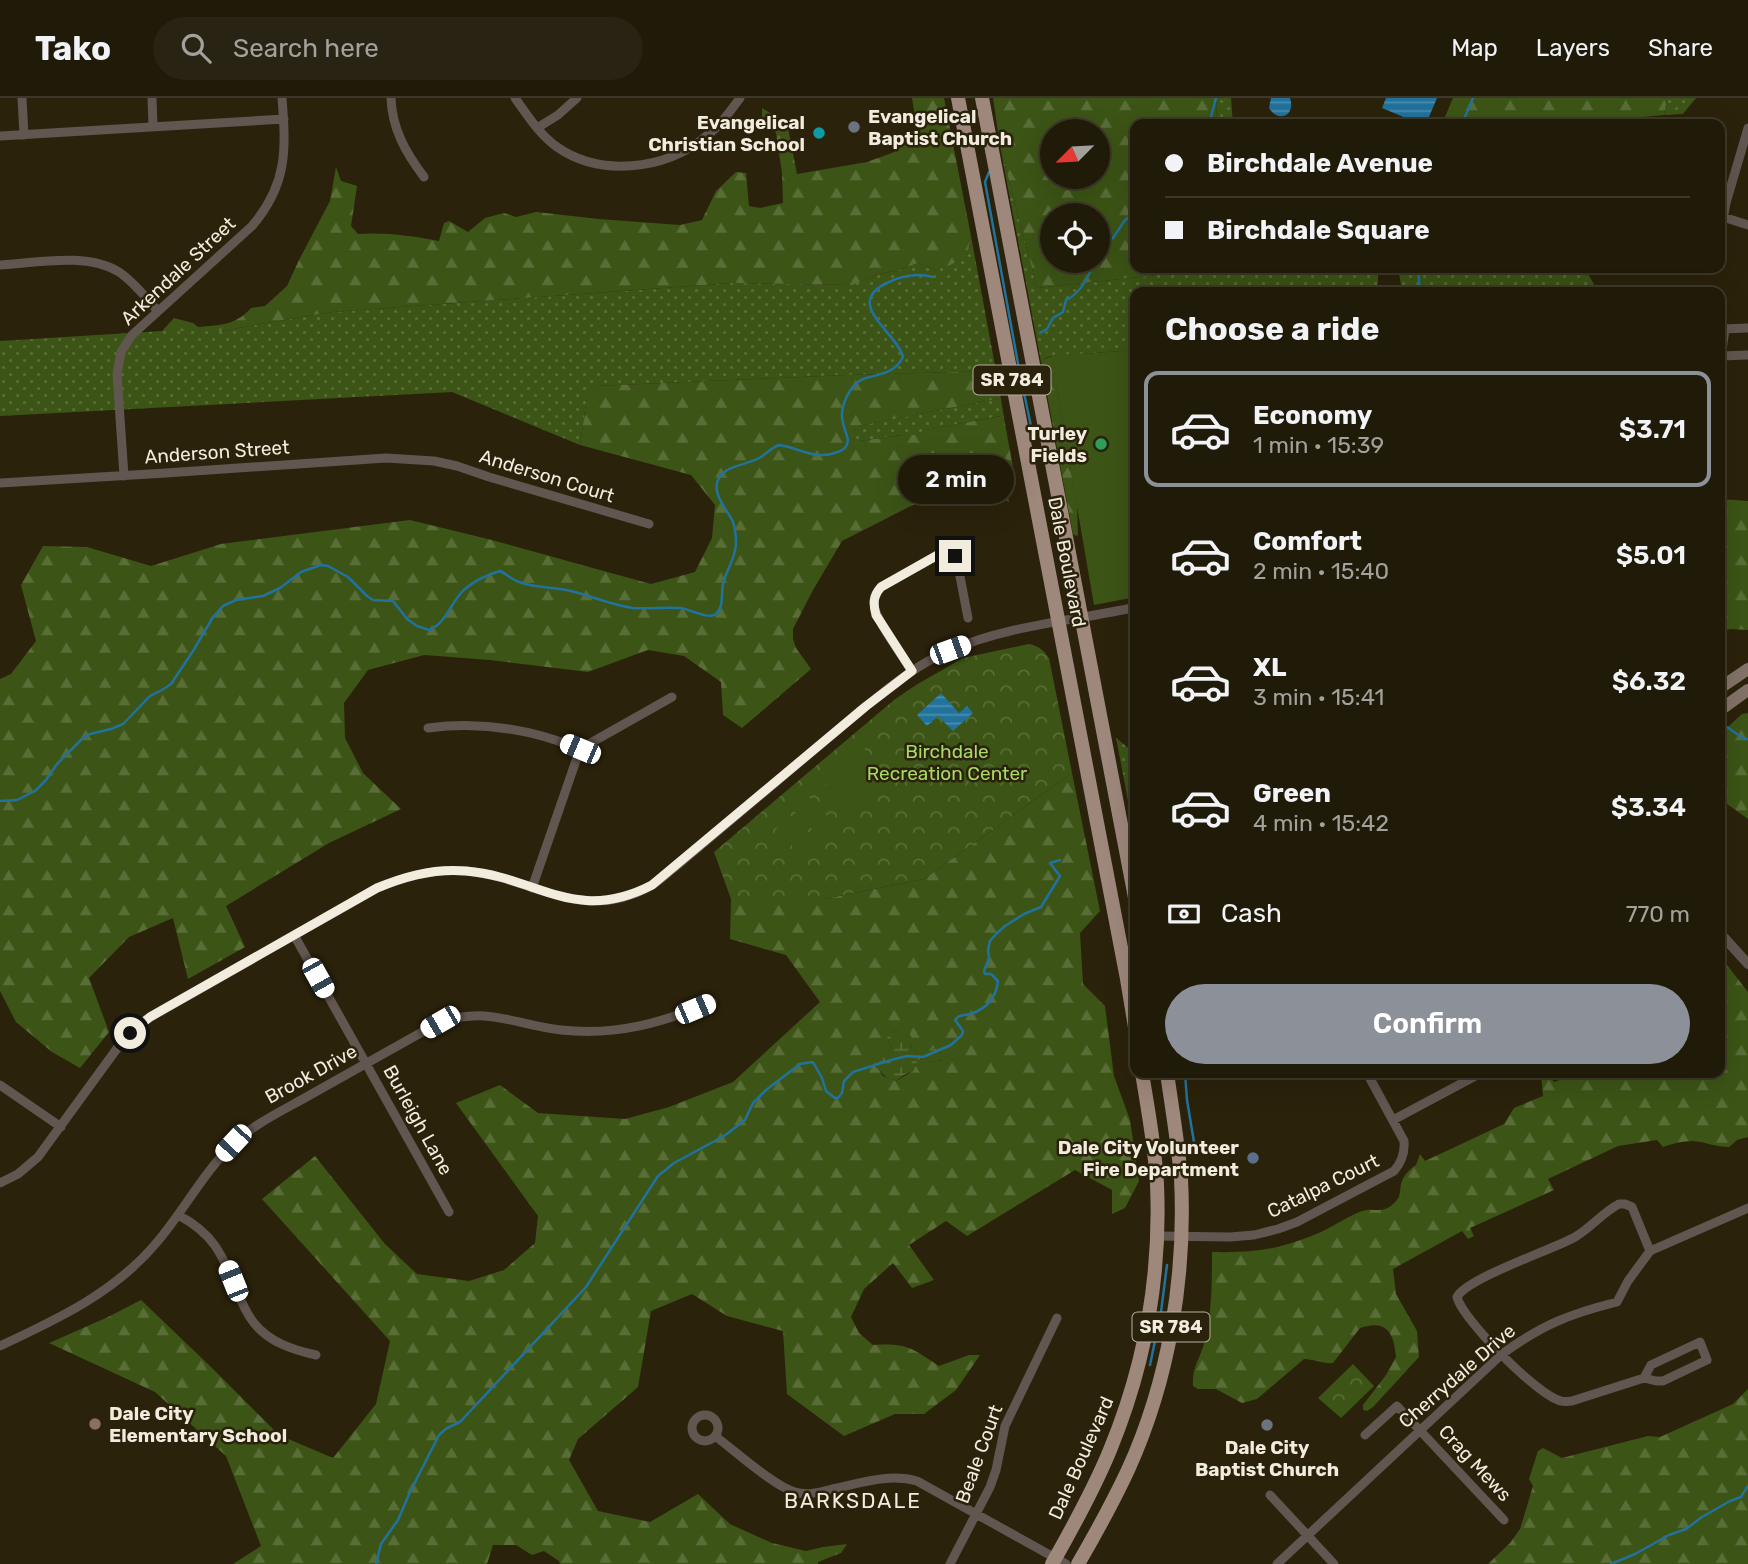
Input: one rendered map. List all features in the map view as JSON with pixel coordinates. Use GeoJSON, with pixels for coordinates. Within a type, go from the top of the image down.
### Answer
{"type":"FeatureCollection","features":[{"type":"Feature","properties":{"kind":"main road","name":"Dale Boulevard"},"geometry":{"type":"LineString","coordinates":[[958,98],[1059,621],[1130,962]]}},
{"type":"Feature","properties":{"kind":"main road","name":"Dale Boulevard"},"geometry":{"type":"LineString","coordinates":[[982,98],[1130,872]]}},
{"type":"Feature","properties":{"kind":"main road"},"geometry":{"type":"LineString","coordinates":[[1725,684],[1748,668]]}},
{"type":"Feature","properties":{"kind":"main road"},"geometry":{"type":"LineString","coordinates":[[1725,706],[1748,690]]}},
{"type":"Feature","properties":{"kind":"main road","name":"Dale Boulevard"},"geometry":{"type":"LineString","coordinates":[[1058,1562],[1100,1474],[1122,1420],[1134,1382],[1153,1300],[1158,1236],[1157,1183],[1155,1150],[1143,1078]]}},
{"type":"Feature","properties":{"kind":"main road","name":"SR 784"},"geometry":{"type":"LineString","coordinates":[[1078,1564],[1128,1469],[1154,1400],[1172,1324],[1182,1236],[1181,1178],[1168,1078]]}},
{"type":"Feature","properties":{"kind":"street"},"geometry":{"type":"LineString","coordinates":[[22,98],[24,135]]}},
{"type":"Feature","properties":{"kind":"street"},"geometry":{"type":"LineString","coordinates":[[152,98],[153,127]]}},
{"type":"Feature","properties":{"kind":"street","name":"Arkendale Street"},"geometry":{"type":"LineString","coordinates":[[124,476],[118,363],[127,342],[252,226],[268,205],[279,183],[283,167],[285,151],[282,98]]}},
{"type":"Feature","properties":{"kind":"street"},"geometry":{"type":"LineString","coordinates":[[391,98],[394,121],[403,146],[424,177]]}},
{"type":"Feature","properties":{"kind":"street"},"geometry":{"type":"LineString","coordinates":[[515,98],[537,128],[560,148],[588,162],[608,165],[639,165],[673,156],[704,139],[740,98]]}},
{"type":"Feature","properties":{"kind":"street"},"geometry":{"type":"LineString","coordinates":[[537,128],[558,115],[577,98]]}},
{"type":"Feature","properties":{"kind":"street"},"geometry":{"type":"LineString","coordinates":[[0,136],[284,119]]}},
{"type":"Feature","properties":{"kind":"street"},"geometry":{"type":"LineString","coordinates":[[1725,210],[1748,128]]}},
{"type":"Feature","properties":{"kind":"street"},"geometry":{"type":"LineString","coordinates":[[1725,218],[1748,225]]}},
{"type":"Feature","properties":{"kind":"street"},"geometry":{"type":"LineString","coordinates":[[0,265],[76,260],[97,263],[128,279],[158,311]]}},
{"type":"Feature","properties":{"kind":"street"},"geometry":{"type":"LineString","coordinates":[[1725,329],[1748,328]]}},
{"type":"Feature","properties":{"kind":"street"},"geometry":{"type":"LineString","coordinates":[[1725,359],[1748,355]]}},
{"type":"Feature","properties":{"kind":"street","name":"Anderson Street"},"geometry":{"type":"LineString","coordinates":[[0,483],[386,458],[436,462]]}},
{"type":"Feature","properties":{"kind":"street","name":"Anderson Court"},"geometry":{"type":"LineString","coordinates":[[436,462],[649,524]]}},
{"type":"Feature","properties":{"kind":"street"},"geometry":{"type":"LineString","coordinates":[[912,671],[876,615],[874,598],[881,587],[943,552],[949,552],[955,556],[958,566],[968,618]]}},
{"type":"Feature","properties":{"kind":"street"},"geometry":{"type":"LineString","coordinates":[[0,1183],[30,1165],[46,1148],[121,1043],[142,1023],[377,888],[435,871],[468,871],[491,874],[578,901],[613,900],[632,895],[652,885],[912,671],[950,650],[974,642],[1033,626],[1130,608]]}},
{"type":"Feature","properties":{"kind":"street"},"geometry":{"type":"LineString","coordinates":[[532,888],[580,749],[672,697]]}},
{"type":"Feature","properties":{"kind":"street"},"geometry":{"type":"LineString","coordinates":[[428,729],[465,725],[513,729],[580,749]]}},
{"type":"Feature","properties":{"kind":"street","name":"Burleigh Lane"},"geometry":{"type":"LineString","coordinates":[[294,934],[449,1212]]}},
{"type":"Feature","properties":{"kind":"street"},"geometry":{"type":"LineString","coordinates":[[1725,939],[1748,964]]}},
{"type":"Feature","properties":{"kind":"street","name":"Brook Drive"},"geometry":{"type":"LineString","coordinates":[[0,1346],[66,1315],[111,1286],[158,1242],[221,1157],[248,1131],[440,1022],[464,1016],[494,1016],[533,1026],[590,1032],[656,1023],[712,1002]]}},
{"type":"Feature","properties":{"kind":"street","name":"Catalpa Court"},"geometry":{"type":"LineString","coordinates":[[1158,1236],[1243,1236],[1278,1229],[1390,1174],[1404,1153],[1402,1137],[1370,1078]]}},
{"type":"Feature","properties":{"kind":"street"},"geometry":{"type":"LineString","coordinates":[[1393,1120],[1472,1078]]}},
{"type":"Feature","properties":{"kind":"street"},"geometry":{"type":"LineString","coordinates":[[0,1085],[61,1127]]}},
{"type":"Feature","properties":{"kind":"street"},"geometry":{"type":"LineString","coordinates":[[1644,1378],[1651,1365],[1700,1342],[1707,1360],[1660,1382],[1644,1378],[1572,1401],[1561,1401],[1521,1373],[1475,1327],[1457,1297],[1463,1289],[1486,1276],[1571,1239],[1619,1204],[1628,1205],[1634,1210],[1650,1251],[1748,1208]]}},
{"type":"Feature","properties":{"kind":"street"},"geometry":{"type":"LineString","coordinates":[[178,1215],[196,1225],[217,1246],[247,1313],[261,1331],[284,1346],[316,1355]]}},
{"type":"Feature","properties":{"kind":"street","name":"Cherrydale Drive"},"geometry":{"type":"LineString","coordinates":[[1277,1564],[1502,1354],[1553,1322],[1617,1302],[1628,1281],[1650,1251]]}},
{"type":"Feature","properties":{"kind":"street","name":"Beale Court"},"geometry":{"type":"LineString","coordinates":[[950,1564],[990,1487],[1005,1426],[1057,1318]]}},
{"type":"Feature","properties":{"kind":"street","name":"Crag Mews"},"geometry":{"type":"LineString","coordinates":[[1365,1435],[1397,1406],[1504,1520]]}},
{"type":"Feature","properties":{"kind":"street"},"geometry":{"type":"LineString","coordinates":[[715,1436],[776,1483],[794,1492],[812,1493],[882,1478],[917,1481],[1058,1562]]}},
{"type":"Feature","properties":{"kind":"street"},"geometry":{"type":"LineString","coordinates":[[1270,1495],[1334,1564]]}},
{"type":"Feature","properties":{"kind":"green space"},"geometry":{"type":"Polygon","coordinates":[[[912,98],[944,98],[971,236],[964,255],[955,263],[942,268],[935,270],[918,263],[852,285],[732,283],[332,312],[221,331],[162,331],[174,318],[198,327],[234,321],[251,308],[265,306],[287,286],[330,201],[336,167],[341,181],[357,186],[351,226],[358,234],[399,235],[439,241],[444,223],[449,221],[468,232],[485,218],[504,213],[516,217],[536,212],[680,225],[702,220],[716,191],[736,172],[746,173],[749,206],[760,208],[783,203],[776,133],[762,117],[762,108],[787,123],[797,174],[867,162],[892,153],[918,135],[912,98]]]}},
{"type":"Feature","properties":{"kind":"green space"},"geometry":{"type":"Polygon","coordinates":[[[993,98],[1216,98],[1217,119],[1130,119],[1130,273],[1176,273],[1037,288],[1000,146],[993,98]]]}},
{"type":"Feature","properties":{"kind":"green space"},"geometry":{"type":"Polygon","coordinates":[[[1216,98],[1231,98],[1233,119],[1217,119],[1216,98]]]}},
{"type":"Feature","properties":{"kind":"green space"},"geometry":{"type":"Polygon","coordinates":[[[1453,98],[1667,100],[1664,115],[1623,119],[1444,119],[1453,98]]]}},
{"type":"Feature","properties":{"kind":"green space"},"geometry":{"type":"Polygon","coordinates":[[[1664,98],[1696,98],[1683,114],[1664,115],[1667,101],[1664,98]]]}},
{"type":"Feature","properties":{"kind":"green space"},"geometry":{"type":"Polygon","coordinates":[[[1000,146],[1037,288],[1176,273],[1378,273],[1377,287],[1130,287],[1130,350],[1051,356],[1041,362],[1000,146]]]}},
{"type":"Feature","properties":{"kind":"green space"},"geometry":{"type":"Polygon","coordinates":[[[971,236],[996,371],[596,386],[587,397],[580,445],[452,392],[0,416],[0,341],[162,331],[221,331],[332,312],[732,283],[851,285],[918,263],[935,270],[970,247],[971,236]]]}},
{"type":"Feature","properties":{"kind":"green space"},"geometry":{"type":"Polygon","coordinates":[[[1399,273],[1588,273],[1595,287],[1401,287],[1399,273]]]}},
{"type":"Feature","properties":{"kind":"green space","name":"Turley Fields"},"geometry":{"type":"Polygon","coordinates":[[[1130,350],[1130,598],[1094,605],[1051,356],[1130,350]]]}},
{"type":"Feature","properties":{"kind":"green space"},"geometry":{"type":"Polygon","coordinates":[[[1081,354],[1056,384],[1077,505],[1076,536],[1073,534],[1041,362],[1055,356],[1081,354]]]}},
{"type":"Feature","properties":{"kind":"green space"},"geometry":{"type":"Polygon","coordinates":[[[996,371],[1000,393],[997,399],[858,426],[854,431],[854,438],[860,441],[917,435],[925,430],[1001,416],[1004,418],[1016,484],[1006,486],[1009,502],[966,478],[842,541],[793,629],[796,648],[811,669],[742,728],[723,715],[721,682],[684,656],[648,650],[588,672],[424,655],[368,670],[344,703],[345,738],[363,773],[401,809],[329,843],[226,906],[245,947],[188,979],[173,918],[129,937],[89,978],[109,1032],[80,1068],[52,1052],[16,1022],[0,991],[0,679],[11,674],[36,641],[21,585],[43,546],[87,547],[151,566],[221,544],[410,520],[651,584],[695,572],[712,538],[715,505],[691,475],[580,445],[587,396],[596,386],[996,371]]]}},
{"type":"Feature","properties":{"kind":"green space"},"geometry":{"type":"Polygon","coordinates":[[[1000,393],[1004,418],[1000,416],[926,430],[917,435],[860,441],[855,441],[854,438],[857,426],[997,399],[1000,393]]]}},
{"type":"Feature","properties":{"kind":"green space"},"geometry":{"type":"Polygon","coordinates":[[[1725,499],[1748,501],[1748,630],[1725,630],[1725,499]]]}},
{"type":"Feature","properties":{"kind":"green space","name":"Birchdale Recreation Center"},"geometry":{"type":"Polygon","coordinates":[[[1029,644],[1036,646],[1049,658],[1072,773],[924,879],[824,899],[731,899],[714,852],[894,700],[916,685],[963,658],[1029,644]]]}},
{"type":"Feature","properties":{"kind":"green space"},"geometry":{"type":"Polygon","coordinates":[[[1748,713],[1748,819],[1725,803],[1725,729],[1742,714],[1748,713]]]}},
{"type":"Feature","properties":{"kind":"green space"},"geometry":{"type":"Polygon","coordinates":[[[1116,738],[1130,749],[1130,811],[1116,738]]]}},
{"type":"Feature","properties":{"kind":"green space"},"geometry":{"type":"Polygon","coordinates":[[[862,746],[891,782],[851,815],[821,779],[862,746]]]}},
{"type":"Feature","properties":{"kind":"green space"},"geometry":{"type":"Polygon","coordinates":[[[1072,773],[1100,911],[1080,933],[1083,984],[1105,1006],[1114,1076],[1130,1120],[1139,1181],[1125,1208],[1112,1214],[1112,1190],[1075,1170],[967,1236],[946,1221],[909,1245],[934,1280],[912,1288],[893,1263],[864,1289],[851,1317],[859,1333],[873,1345],[909,1348],[939,1366],[969,1355],[980,1355],[956,1390],[924,1414],[895,1414],[844,1436],[787,1394],[783,1331],[727,1316],[692,1294],[651,1311],[638,1387],[578,1439],[569,1460],[598,1511],[650,1522],[698,1494],[730,1524],[772,1543],[806,1551],[847,1544],[841,1553],[818,1564],[560,1564],[544,1551],[532,1555],[516,1545],[493,1545],[487,1564],[233,1564],[261,1546],[226,1456],[155,1392],[49,1343],[141,1300],[279,1435],[333,1458],[376,1404],[390,1341],[262,1199],[315,1156],[385,1244],[417,1274],[469,1281],[504,1270],[535,1243],[538,1216],[456,1103],[500,1085],[538,1113],[625,1119],[669,1107],[733,1082],[820,1002],[786,955],[730,939],[731,899],[824,899],[924,879],[1072,773]],[[907,1030],[892,1031],[888,1039],[891,1048],[879,1070],[883,1076],[896,1081],[913,1071],[918,1060],[943,1060],[937,1051],[919,1054],[912,1050],[907,1030]]]}},
{"type":"Feature","properties":{"kind":"green space"},"geometry":{"type":"Polygon","coordinates":[[[809,797],[834,823],[820,837],[794,811],[809,797]]]}},
{"type":"Feature","properties":{"kind":"green space"},"geometry":{"type":"Polygon","coordinates":[[[790,815],[817,840],[802,855],[775,830],[790,815]]]}},
{"type":"Feature","properties":{"kind":"green space"},"geometry":{"type":"Polygon","coordinates":[[[1725,962],[1748,992],[1748,1137],[1737,1140],[1729,1147],[1693,1141],[1663,1147],[1657,1140],[1618,1146],[1548,1179],[1554,1190],[1470,1228],[1474,1236],[1468,1239],[1462,1231],[1393,1269],[1396,1294],[1417,1331],[1419,1357],[1373,1407],[1367,1411],[1363,1410],[1363,1405],[1396,1357],[1391,1334],[1376,1325],[1360,1328],[1333,1363],[1304,1359],[1257,1399],[1242,1403],[1216,1389],[1198,1389],[1193,1386],[1195,1369],[1209,1322],[1212,1252],[1256,1251],[1282,1246],[1323,1231],[1362,1211],[1388,1208],[1398,1198],[1403,1179],[1416,1165],[1420,1154],[1425,1161],[1504,1124],[1514,1108],[1543,1096],[1541,1078],[1551,1078],[1554,1082],[1565,1078],[1725,1078],[1725,962]]]}},
{"type":"Feature","properties":{"kind":"green space"},"geometry":{"type":"Polygon","coordinates":[[[907,1029],[914,1051],[919,1054],[934,1048],[946,1057],[930,1062],[927,1058],[918,1060],[913,1071],[896,1081],[892,1080],[874,1066],[891,1048],[887,1036],[892,1031],[907,1029]]]}},
{"type":"Feature","properties":{"kind":"green space"},"geometry":{"type":"Polygon","coordinates":[[[1353,1364],[1374,1386],[1341,1418],[1318,1398],[1353,1364]]]}},
{"type":"Feature","properties":{"kind":"green space"},"geometry":{"type":"Polygon","coordinates":[[[1748,1389],[1748,1564],[1488,1564],[1520,1529],[1533,1486],[1529,1479],[1538,1451],[1543,1448],[1562,1458],[1648,1436],[1660,1437],[1733,1404],[1748,1389]]]}},
{"type":"Feature","properties":{"kind":"water"},"geometry":{"type":"Polygon","coordinates":[[[1271,98],[1290,98],[1289,113],[1277,116],[1273,113],[1269,108],[1271,98]]]}},
{"type":"Feature","properties":{"kind":"water"},"geometry":{"type":"Polygon","coordinates":[[[1386,98],[1437,98],[1428,119],[1408,119],[1382,108],[1386,98]]]}},
{"type":"Feature","properties":{"kind":"water"},"geometry":{"type":"Polygon","coordinates":[[[941,693],[959,713],[967,706],[973,713],[953,731],[938,716],[927,726],[917,715],[941,693]]]}},
{"type":"Feature","properties":{"kind":"waterway"},"geometry":{"type":"LineString","coordinates":[[1210,119],[1216,98]]}},
{"type":"Feature","properties":{"kind":"waterway"},"geometry":{"type":"LineString","coordinates":[[1464,119],[1473,98]]}},
{"type":"Feature","properties":{"kind":"waterway"},"geometry":{"type":"LineString","coordinates":[[989,172],[985,182],[1032,431]]}},
{"type":"Feature","properties":{"kind":"waterway"},"geometry":{"type":"LineString","coordinates":[[1110,240],[1130,217]]}},
{"type":"Feature","properties":{"kind":"waterway"},"geometry":{"type":"LineString","coordinates":[[1040,333],[1047,329],[1053,318],[1063,312],[1066,300],[1076,293],[1090,273]]}},
{"type":"Feature","properties":{"kind":"waterway"},"geometry":{"type":"LineString","coordinates":[[1418,273],[1420,287]]}},
{"type":"Feature","properties":{"kind":"waterway"},"geometry":{"type":"LineString","coordinates":[[0,801],[17,800],[35,791],[83,738],[123,724],[150,696],[171,684],[213,617],[223,606],[236,600],[263,596],[280,588],[301,572],[321,565],[348,577],[373,600],[393,601],[407,619],[429,630],[443,619],[465,589],[479,579],[500,571],[525,584],[571,591],[625,607],[680,608],[713,616],[720,608],[723,584],[736,543],[733,522],[718,495],[719,478],[733,467],[756,460],[779,445],[822,455],[844,449],[848,440],[842,413],[849,392],[861,380],[892,370],[903,357],[899,347],[876,318],[870,299],[876,290],[894,280],[916,275],[933,277]]}},
{"type":"Feature","properties":{"kind":"waterway"},"geometry":{"type":"LineString","coordinates":[[1727,727],[1748,739]]}},
{"type":"Feature","properties":{"kind":"waterway"},"geometry":{"type":"LineString","coordinates":[[376,1564],[381,1544],[398,1520],[439,1435],[460,1422],[586,1287],[658,1176],[674,1163],[724,1136],[745,1120],[753,1103],[800,1064],[813,1062],[826,1091],[838,1098],[842,1093],[844,1081],[853,1072],[907,1056],[923,1057],[951,1045],[963,1031],[955,1020],[981,1009],[995,993],[998,981],[984,971],[989,958],[990,941],[1005,926],[1041,907],[1060,876],[1050,863],[1060,860]]}},
{"type":"Feature","properties":{"kind":"waterway"},"geometry":{"type":"LineString","coordinates":[[1185,1078],[1194,1142]]}},
{"type":"Feature","properties":{"kind":"waterway"},"geometry":{"type":"LineString","coordinates":[[1150,1365],[1167,1265]]}},
{"type":"Feature","properties":{"kind":"waterway"},"geometry":{"type":"LineString","coordinates":[[1611,1564],[1686,1529],[1702,1517],[1741,1497],[1748,1486]]}},
{"type":"Feature","properties":{"kind":"place","name":"Evangelical Baptist Church"},"geometry":{"type":"Point","coordinates":[854,127]}},
{"type":"Feature","properties":{"kind":"place","name":"Evangelical Christian School"},"geometry":{"type":"Point","coordinates":[819,133]}},
{"type":"Feature","properties":{"kind":"place","name":"Turley Fields"},"geometry":{"type":"Point","coordinates":[1101,444]}},
{"type":"Feature","properties":{"kind":"place","name":"Dale City Volunteer Fire Department"},"geometry":{"type":"Point","coordinates":[1253,1158]}},
{"type":"Feature","properties":{"kind":"place","name":"Dale City Elementary School"},"geometry":{"type":"Point","coordinates":[95,1424]}},
{"type":"Feature","properties":{"kind":"place","name":"Dale City Baptist Church"},"geometry":{"type":"Point","coordinates":[1267,1425]}},
{"type":"Feature","properties":{"kind":"district","name":"BARKSDALE"},"geometry":{"type":"Point","coordinates":[853,1500]}},
{"type":"Feature","properties":{"kind":"route"},"geometry":{"type":"LineString","coordinates":[[130,1033],[150,1017],[294,934],[396,880],[435,871],[468,871],[491,874],[578,901],[613,900],[632,895],[652,885],[792,767],[912,671],[876,615],[876,592],[943,552],[955,556]]}}]}
